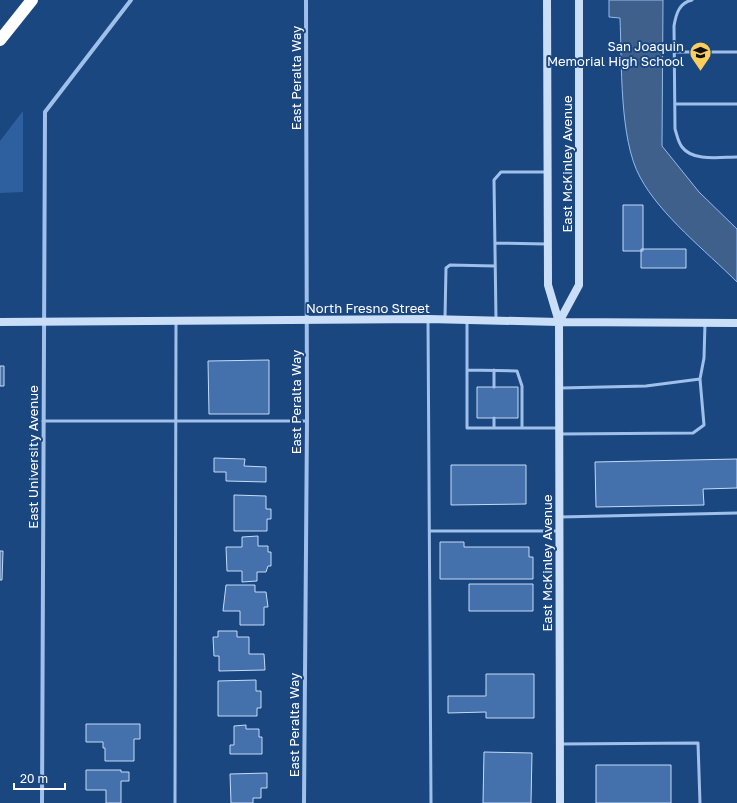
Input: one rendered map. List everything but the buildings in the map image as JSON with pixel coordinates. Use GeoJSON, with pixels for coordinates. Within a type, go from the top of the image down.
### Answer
{"type":"FeatureCollection","features":[{"type":"Feature","properties":{"kind":"highway"},"geometry":{"type":"LineString","coordinates":[[0,40],[32,0]]}},
{"type":"Feature","properties":{"kind":"main road","name":"East McKinley Avenue"},"geometry":{"type":"LineString","coordinates":[[547,0],[548,285],[559,322],[560,803]]}},
{"type":"Feature","properties":{"kind":"main road","name":"East McKinley Avenue"},"geometry":{"type":"LineString","coordinates":[[559,322],[579,285],[579,0]]}},
{"type":"Feature","properties":{"kind":"main road","name":"North Fresno Street"},"geometry":{"type":"LineString","coordinates":[[0,322],[428,319],[559,322],[737,323]]}},
{"type":"Feature","properties":{"kind":"street","name":"East University Avenue"},"geometry":{"type":"LineString","coordinates":[[42,803],[45,112],[131,0]]}},
{"type":"Feature","properties":{"kind":"street","name":"East Peralta Way"},"geometry":{"type":"LineString","coordinates":[[304,803],[307,421],[306,0]]}},
{"type":"Feature","properties":{"kind":"lane"},"geometry":{"type":"LineString","coordinates":[[692,0],[686,1],[676,14],[674,26],[675,129],[682,148],[699,157],[737,157]]}},
{"type":"Feature","properties":{"kind":"lane"},"geometry":{"type":"LineString","coordinates":[[674,52],[737,52]]}},
{"type":"Feature","properties":{"kind":"lane"},"geometry":{"type":"LineString","coordinates":[[675,104],[737,104]]}},
{"type":"Feature","properties":{"kind":"lane"},"geometry":{"type":"LineString","coordinates":[[496,321],[494,180],[501,172],[548,172]]}},
{"type":"Feature","properties":{"kind":"lane"},"geometry":{"type":"LineString","coordinates":[[495,243],[548,244]]}},
{"type":"Feature","properties":{"kind":"lane"},"geometry":{"type":"LineString","coordinates":[[445,320],[446,268],[450,265],[495,266]]}},
{"type":"Feature","properties":{"kind":"lane"},"geometry":{"type":"LineString","coordinates":[[428,319],[432,803]]}},
{"type":"Feature","properties":{"kind":"lane"},"geometry":{"type":"LineString","coordinates":[[467,320],[467,428],[522,427],[559,431],[693,433],[704,425],[700,379],[704,358],[705,323]]}},
{"type":"Feature","properties":{"kind":"lane"},"geometry":{"type":"LineString","coordinates":[[175,803],[176,321]]}},
{"type":"Feature","properties":{"kind":"lane"},"geometry":{"type":"LineString","coordinates":[[467,370],[517,371],[522,386],[522,427]]}},
{"type":"Feature","properties":{"kind":"lane"},"geometry":{"type":"LineString","coordinates":[[494,370],[494,387]]}},
{"type":"Feature","properties":{"kind":"lane"},"geometry":{"type":"LineString","coordinates":[[559,388],[646,386],[700,379]]}},
{"type":"Feature","properties":{"kind":"lane"},"geometry":{"type":"LineString","coordinates":[[494,418],[494,427]]}},
{"type":"Feature","properties":{"kind":"lane"},"geometry":{"type":"LineString","coordinates":[[43,421],[307,421]]}},
{"type":"Feature","properties":{"kind":"lane"},"geometry":{"type":"LineString","coordinates":[[559,517],[737,513]]}},
{"type":"Feature","properties":{"kind":"lane"},"geometry":{"type":"LineString","coordinates":[[430,531],[559,531]]}},
{"type":"Feature","properties":{"kind":"lane"},"geometry":{"type":"LineString","coordinates":[[560,744],[698,743],[700,803]]}},
{"type":"Feature","properties":{"kind":"shaded area"},"geometry":{"type":"Polygon","coordinates":[[[609,0],[663,0],[662,146],[699,192],[737,229],[737,282],[671,219],[659,205],[640,177],[633,161],[625,122],[620,18],[609,17],[609,0]]]}},
{"type":"Feature","properties":{"kind":"shaded area"},"geometry":{"type":"Polygon","coordinates":[[[23,111],[23,192],[0,193],[0,141],[23,111]]]}},
{"type":"Feature","properties":{"kind":"place","name":"San Joaquin Memorial High School"},"geometry":{"type":"Point","coordinates":[700,72]}}]}
